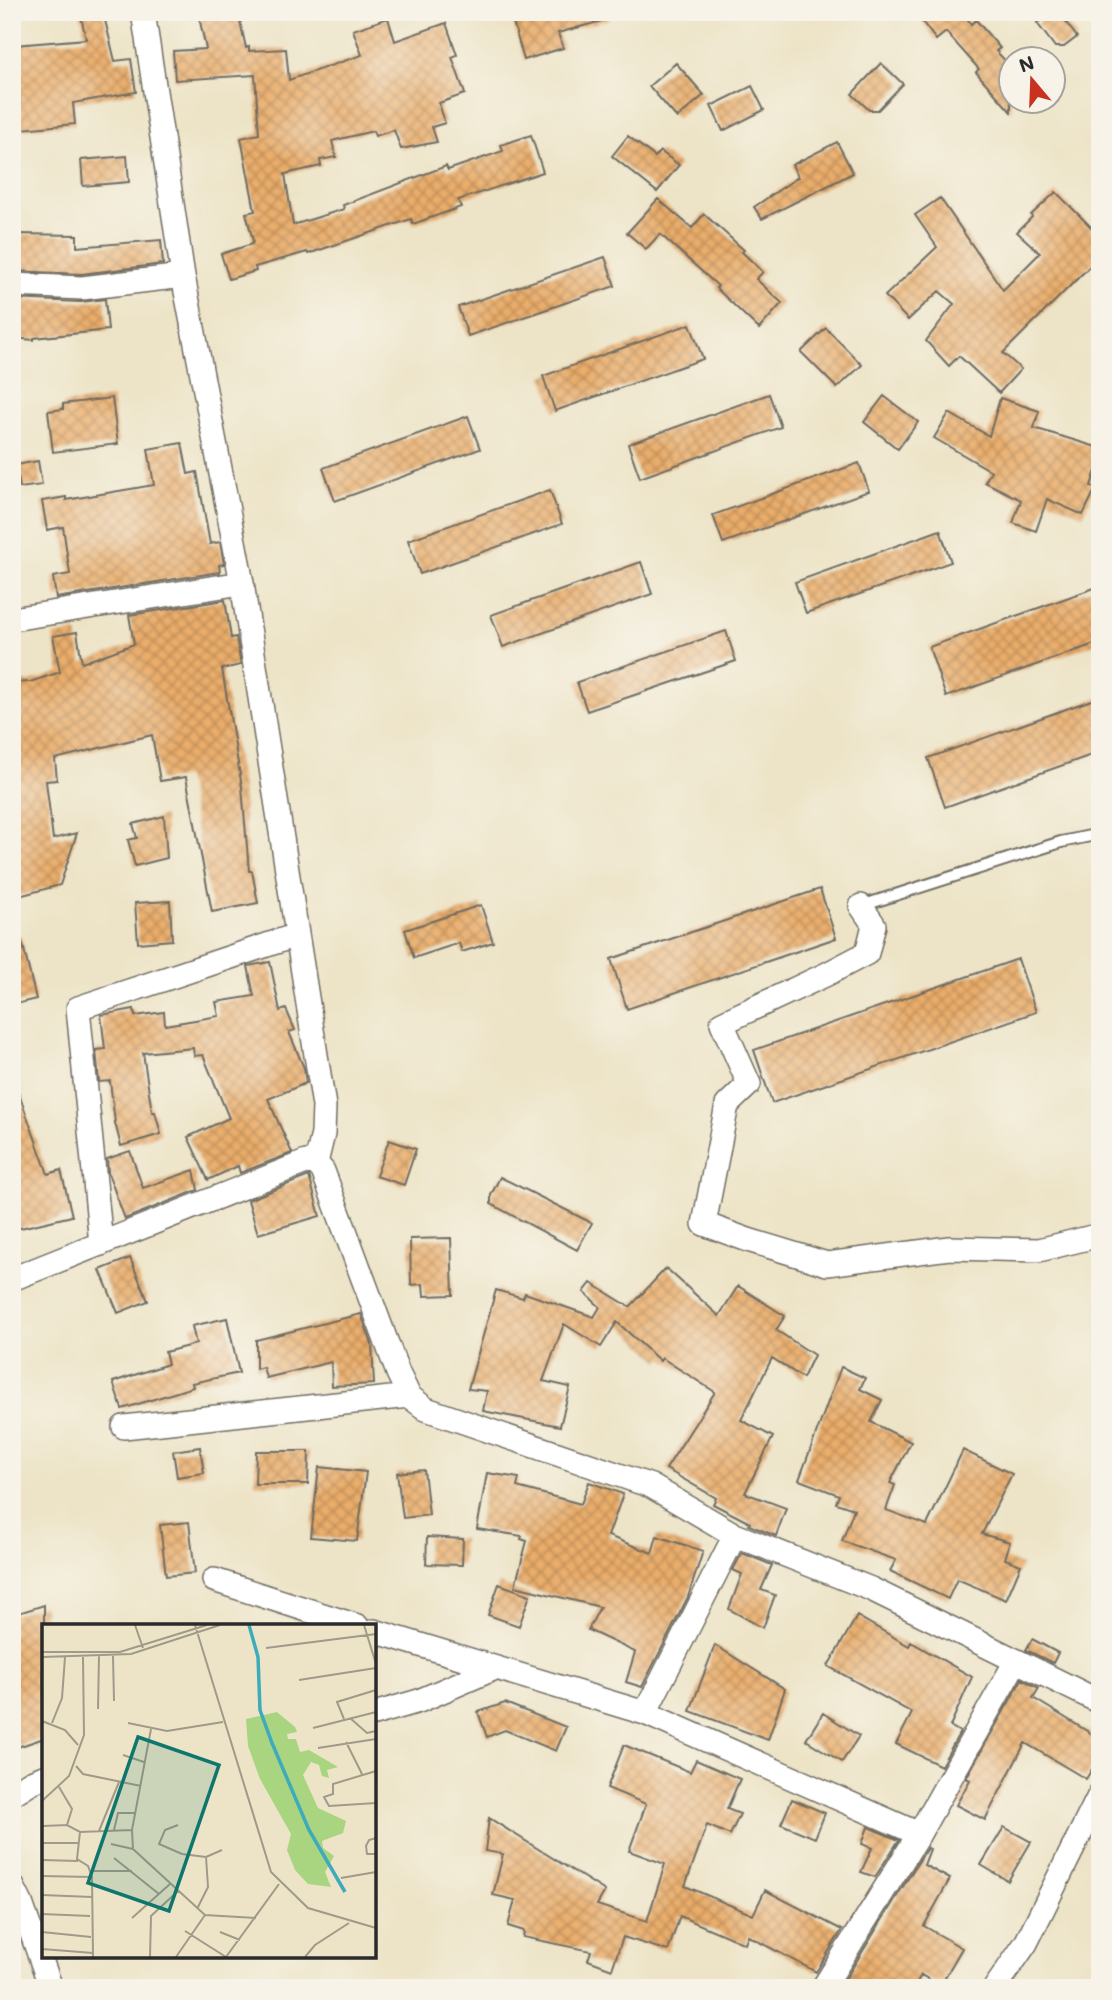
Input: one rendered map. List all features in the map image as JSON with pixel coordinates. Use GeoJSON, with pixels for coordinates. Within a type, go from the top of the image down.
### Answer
{"type":"FeatureCollection","features":[{"type":"Feature","properties":{"kind":"street"},"geometry":{"type":"LineString","coordinates":[[143,12],[183,276],[242,583],[324,1106],[323,1134],[316,1163]]}},
{"type":"Feature","properties":{"kind":"street"},"geometry":{"type":"LineString","coordinates":[[12,285],[82,288],[183,276]]}},
{"type":"Feature","properties":{"kind":"street"},"geometry":{"type":"LineString","coordinates":[[12,619],[242,583]]}},
{"type":"Feature","properties":{"kind":"street"},"geometry":{"type":"LineString","coordinates":[[861,906],[874,925],[867,953],[722,1023],[749,1084],[727,1105],[704,1224],[827,1264],[949,1248],[1039,1250],[1100,1235]]}},
{"type":"Feature","properties":{"kind":"street"},"geometry":{"type":"LineString","coordinates":[[101,1244],[78,1008],[297,935]]}},
{"type":"Feature","properties":{"kind":"street"},"geometry":{"type":"LineString","coordinates":[[12,1279],[306,1162],[316,1163],[323,1171],[409,1396],[426,1409],[651,1486],[735,1535],[871,1589],[1100,1702]]}},
{"type":"Feature","properties":{"kind":"street"},"geometry":{"type":"LineString","coordinates":[[124,1427],[409,1396]]}},
{"type":"Feature","properties":{"kind":"street"},"geometry":{"type":"LineString","coordinates":[[645,1713],[735,1535]]}},
{"type":"Feature","properties":{"kind":"street"},"geometry":{"type":"LineString","coordinates":[[214,1580],[351,1624]]}},
{"type":"Feature","properties":{"kind":"street"},"geometry":{"type":"LineString","coordinates":[[376,1632],[645,1713],[919,1834]]}},
{"type":"Feature","properties":{"kind":"street"},"geometry":{"type":"LineString","coordinates":[[823,1988],[919,1834],[1016,1661]]}},
{"type":"Feature","properties":{"kind":"street"},"geometry":{"type":"LineString","coordinates":[[376,1713],[419,1701],[493,1669]]}},
{"type":"Feature","properties":{"kind":"street"},"geometry":{"type":"LineString","coordinates":[[12,1794],[42,1778]]}},
{"type":"Feature","properties":{"kind":"street"},"geometry":{"type":"LineString","coordinates":[[995,1988],[1026,1942],[1100,1794]]}},
{"type":"Feature","properties":{"kind":"street"},"geometry":{"type":"LineString","coordinates":[[15,1898],[51,1988]]}},
{"type":"Feature","properties":{"kind":"lane"},"geometry":{"type":"LineString","coordinates":[[861,906],[1061,842],[1100,834]]}},
{"type":"Feature","properties":{"kind":"building"},"geometry":{"type":"Polygon","coordinates":[[[80,12],[103,12],[115,61],[131,59],[136,92],[73,103],[75,124],[22,129],[15,45],[86,39],[80,12]]]}},
{"type":"Feature","properties":{"kind":"building"},"geometry":{"type":"Polygon","coordinates":[[[198,12],[238,12],[249,51],[286,49],[289,80],[362,55],[353,30],[388,18],[395,41],[446,23],[457,55],[452,57],[465,94],[439,103],[445,123],[432,127],[437,142],[401,149],[394,130],[375,136],[373,131],[332,141],[336,157],[320,160],[321,166],[285,174],[293,225],[344,209],[343,205],[446,166],[448,170],[503,151],[501,145],[531,135],[543,172],[458,200],[461,207],[413,224],[411,219],[308,254],[307,252],[255,267],[256,271],[229,279],[221,254],[252,244],[253,241],[246,213],[255,211],[241,138],[259,134],[255,75],[175,80],[173,51],[206,49],[198,12]]]}},
{"type":"Feature","properties":{"kind":"building"},"geometry":{"type":"Polygon","coordinates":[[[510,12],[608,12],[609,19],[558,33],[563,48],[524,60],[510,12]]]}},
{"type":"Feature","properties":{"kind":"building"},"geometry":{"type":"Polygon","coordinates":[[[915,12],[973,12],[966,17],[971,24],[976,20],[998,46],[996,46],[996,95],[976,72],[979,69],[946,32],[936,40],[915,12]]]}},
{"type":"Feature","properties":{"kind":"building"},"geometry":{"type":"Polygon","coordinates":[[[1052,12],[1058,12],[1077,37],[1065,46],[1054,46],[1037,23],[1052,12]]]}},
{"type":"Feature","properties":{"kind":"building"},"geometry":{"type":"Polygon","coordinates":[[[676,63],[704,95],[677,118],[649,86],[676,63]]]}},
{"type":"Feature","properties":{"kind":"building"},"geometry":{"type":"Polygon","coordinates":[[[881,63],[903,84],[878,110],[869,110],[852,94],[881,63]]]}},
{"type":"Feature","properties":{"kind":"building"},"geometry":{"type":"Polygon","coordinates":[[[752,86],[764,110],[723,131],[711,106],[752,86]]]}},
{"type":"Feature","properties":{"kind":"building"},"geometry":{"type":"Polygon","coordinates":[[[628,136],[655,157],[660,151],[679,165],[657,192],[612,156],[628,136]]]}},
{"type":"Feature","properties":{"kind":"building"},"geometry":{"type":"Polygon","coordinates":[[[837,142],[853,173],[762,219],[754,207],[798,177],[792,165],[837,142]]]}},
{"type":"Feature","properties":{"kind":"building"},"geometry":{"type":"Polygon","coordinates":[[[127,156],[129,182],[83,186],[81,160],[127,156]]]}},
{"type":"Feature","properties":{"kind":"building"},"geometry":{"type":"Polygon","coordinates":[[[1056,192],[1100,236],[1100,256],[1003,353],[1021,369],[999,393],[959,356],[949,366],[926,341],[954,304],[939,291],[908,320],[885,296],[937,247],[915,215],[940,198],[1003,290],[1040,253],[1017,232],[1056,192]]]}},
{"type":"Feature","properties":{"kind":"building"},"geometry":{"type":"Polygon","coordinates":[[[658,199],[692,228],[704,214],[744,250],[742,252],[763,272],[756,279],[782,303],[759,329],[716,288],[718,286],[660,234],[646,249],[627,233],[658,199]]]}},
{"type":"Feature","properties":{"kind":"building"},"geometry":{"type":"Polygon","coordinates":[[[18,234],[77,235],[77,247],[161,240],[163,264],[81,274],[13,271],[18,234]]]}},
{"type":"Feature","properties":{"kind":"building"},"geometry":{"type":"Polygon","coordinates":[[[605,257],[615,286],[468,336],[458,307],[605,257]]]}},
{"type":"Feature","properties":{"kind":"building"},"geometry":{"type":"Polygon","coordinates":[[[12,299],[81,302],[105,299],[108,330],[34,340],[12,338],[12,299]]]}},
{"type":"Feature","properties":{"kind":"building"},"geometry":{"type":"Polygon","coordinates":[[[690,324],[703,359],[555,411],[543,376],[690,324]]]}},
{"type":"Feature","properties":{"kind":"building"},"geometry":{"type":"Polygon","coordinates":[[[826,328],[862,365],[837,388],[801,352],[826,328]]]}},
{"type":"Feature","properties":{"kind":"building"},"geometry":{"type":"Polygon","coordinates":[[[769,394],[781,427],[640,478],[628,444],[769,394]]]}},
{"type":"Feature","properties":{"kind":"building"},"geometry":{"type":"Polygon","coordinates":[[[884,396],[918,422],[898,449],[864,422],[884,396]]]}},
{"type":"Feature","properties":{"kind":"building"},"geometry":{"type":"Polygon","coordinates":[[[112,398],[118,444],[53,452],[48,411],[63,409],[63,404],[112,398]]]}},
{"type":"Feature","properties":{"kind":"building"},"geometry":{"type":"Polygon","coordinates":[[[1000,398],[1039,411],[1034,428],[1100,448],[1100,459],[1091,486],[1096,488],[1083,515],[1047,499],[1036,531],[1013,523],[1021,500],[985,482],[991,471],[934,438],[949,413],[989,436],[1000,398]]]}},
{"type":"Feature","properties":{"kind":"building"},"geometry":{"type":"Polygon","coordinates":[[[468,416],[480,449],[335,501],[323,468],[468,416]]]}},
{"type":"Feature","properties":{"kind":"building"},"geometry":{"type":"Polygon","coordinates":[[[182,443],[188,474],[197,472],[210,544],[220,542],[224,564],[219,565],[220,572],[56,598],[53,577],[70,574],[63,527],[47,530],[42,501],[66,497],[66,500],[154,485],[148,449],[182,443]]]}},
{"type":"Feature","properties":{"kind":"building"},"geometry":{"type":"Polygon","coordinates":[[[38,461],[42,485],[20,488],[16,465],[38,461]]]}},
{"type":"Feature","properties":{"kind":"building"},"geometry":{"type":"Polygon","coordinates":[[[859,463],[869,491],[723,543],[713,515],[859,463]]]}},
{"type":"Feature","properties":{"kind":"building"},"geometry":{"type":"Polygon","coordinates":[[[550,490],[562,524],[420,574],[408,540],[550,490]]]}},
{"type":"Feature","properties":{"kind":"building"},"geometry":{"type":"Polygon","coordinates":[[[940,530],[951,562],[806,613],[795,582],[940,530]]]}},
{"type":"Feature","properties":{"kind":"building"},"geometry":{"type":"Polygon","coordinates":[[[641,562],[652,594],[503,647],[491,615],[641,562]]]}},
{"type":"Feature","properties":{"kind":"building"},"geometry":{"type":"Polygon","coordinates":[[[1100,586],[1100,642],[946,697],[929,647],[1100,586]]]}},
{"type":"Feature","properties":{"kind":"building"},"geometry":{"type":"Polygon","coordinates":[[[225,600],[231,638],[236,637],[241,665],[222,669],[242,787],[249,871],[252,871],[258,903],[212,912],[186,777],[160,781],[152,735],[55,759],[57,780],[46,781],[53,839],[77,833],[60,885],[12,898],[12,683],[30,682],[60,672],[53,636],[77,632],[82,663],[134,644],[129,615],[225,600]]]}},
{"type":"Feature","properties":{"kind":"building"},"geometry":{"type":"Polygon","coordinates":[[[726,631],[736,661],[587,711],[577,682],[726,631]]]}},
{"type":"Feature","properties":{"kind":"building"},"geometry":{"type":"Polygon","coordinates":[[[1100,697],[1100,752],[945,807],[928,758],[1100,697]]]}},
{"type":"Feature","properties":{"kind":"building"},"geometry":{"type":"Polygon","coordinates":[[[164,816],[167,858],[135,866],[128,840],[137,838],[133,824],[164,816]]]}},
{"type":"Feature","properties":{"kind":"building"},"geometry":{"type":"Polygon","coordinates":[[[820,889],[836,938],[627,1009],[611,959],[820,889]]]}},
{"type":"Feature","properties":{"kind":"building"},"geometry":{"type":"Polygon","coordinates":[[[170,901],[172,940],[138,943],[135,903],[170,901]]]}},
{"type":"Feature","properties":{"kind":"building"},"geometry":{"type":"Polygon","coordinates":[[[481,905],[493,942],[462,952],[459,943],[414,958],[405,930],[481,905]]]}},
{"type":"Feature","properties":{"kind":"building"},"geometry":{"type":"Polygon","coordinates":[[[21,937],[36,999],[12,1005],[12,938],[21,937]]]}},
{"type":"Feature","properties":{"kind":"building"},"geometry":{"type":"Polygon","coordinates":[[[1018,959],[1036,1012],[772,1103],[754,1050],[1018,959]]]}},
{"type":"Feature","properties":{"kind":"building"},"geometry":{"type":"Polygon","coordinates":[[[270,962],[280,1011],[286,1009],[295,1030],[289,1032],[304,1068],[306,1083],[268,1099],[292,1153],[240,1173],[238,1166],[208,1180],[188,1137],[229,1118],[203,1055],[194,1056],[193,1048],[143,1053],[152,1112],[155,1112],[161,1134],[121,1146],[110,1081],[99,1082],[96,1050],[105,1049],[101,1015],[134,1009],[135,1016],[164,1012],[165,1025],[219,1016],[216,1002],[254,996],[248,966],[270,962]]]}},
{"type":"Feature","properties":{"kind":"building"},"geometry":{"type":"Polygon","coordinates":[[[15,1083],[48,1174],[61,1170],[72,1216],[12,1230],[12,1084],[15,1083]]]}},
{"type":"Feature","properties":{"kind":"building"},"geometry":{"type":"Polygon","coordinates":[[[389,1140],[416,1149],[404,1185],[376,1176],[389,1140]]]}},
{"type":"Feature","properties":{"kind":"building"},"geometry":{"type":"Polygon","coordinates":[[[130,1151],[143,1188],[194,1170],[198,1190],[125,1219],[108,1173],[107,1159],[130,1151]]]}},
{"type":"Feature","properties":{"kind":"building"},"geometry":{"type":"Polygon","coordinates":[[[309,1176],[320,1216],[258,1234],[248,1200],[309,1176]]]}},
{"type":"Feature","properties":{"kind":"building"},"geometry":{"type":"Polygon","coordinates":[[[500,1177],[592,1223],[577,1250],[491,1204],[491,1195],[500,1177]]]}},
{"type":"Feature","properties":{"kind":"building"},"geometry":{"type":"Polygon","coordinates":[[[451,1238],[453,1295],[424,1296],[423,1284],[411,1285],[410,1239],[451,1238]]]}},
{"type":"Feature","properties":{"kind":"building"},"geometry":{"type":"Polygon","coordinates":[[[130,1258],[148,1301],[118,1313],[100,1270],[130,1258]]]}},
{"type":"Feature","properties":{"kind":"building"},"geometry":{"type":"Polygon","coordinates":[[[666,1268],[719,1316],[738,1286],[785,1316],[776,1330],[814,1355],[803,1378],[772,1358],[741,1420],[773,1437],[745,1493],[786,1508],[776,1536],[749,1525],[750,1523],[713,1504],[716,1498],[666,1469],[715,1392],[662,1358],[660,1361],[617,1322],[601,1347],[564,1324],[543,1381],[570,1387],[560,1426],[483,1411],[487,1391],[468,1389],[496,1290],[523,1298],[525,1293],[594,1317],[600,1307],[584,1292],[591,1283],[630,1307],[666,1268]]]}},
{"type":"Feature","properties":{"kind":"building"},"geometry":{"type":"Polygon","coordinates":[[[361,1314],[372,1344],[374,1384],[332,1386],[331,1362],[266,1378],[263,1367],[256,1369],[256,1340],[361,1314]]]}},
{"type":"Feature","properties":{"kind":"building"},"geometry":{"type":"Polygon","coordinates":[[[227,1318],[239,1373],[192,1383],[193,1387],[122,1409],[113,1382],[168,1364],[165,1352],[196,1344],[192,1326],[227,1318]]]}},
{"type":"Feature","properties":{"kind":"building"},"geometry":{"type":"Polygon","coordinates":[[[841,1367],[865,1378],[860,1389],[882,1400],[871,1422],[911,1442],[890,1483],[895,1485],[886,1510],[927,1525],[963,1450],[1012,1474],[982,1534],[1010,1542],[1005,1559],[1021,1565],[1006,1600],[957,1579],[948,1599],[890,1571],[896,1560],[842,1541],[854,1509],[836,1503],[839,1495],[799,1480],[841,1367]]]}},
{"type":"Feature","properties":{"kind":"building"},"geometry":{"type":"Polygon","coordinates":[[[200,1447],[204,1473],[177,1477],[173,1451],[200,1447]]]}},
{"type":"Feature","properties":{"kind":"building"},"geometry":{"type":"Polygon","coordinates":[[[256,1451],[309,1451],[308,1484],[255,1484],[256,1451]]]}},
{"type":"Feature","properties":{"kind":"building"},"geometry":{"type":"Polygon","coordinates":[[[319,1467],[366,1472],[357,1541],[311,1537],[319,1467]]]}},
{"type":"Feature","properties":{"kind":"building"},"geometry":{"type":"Polygon","coordinates":[[[424,1470],[429,1515],[403,1518],[397,1473],[424,1470]]]}},
{"type":"Feature","properties":{"kind":"building"},"geometry":{"type":"Polygon","coordinates":[[[487,1473],[519,1478],[517,1487],[581,1504],[589,1482],[623,1494],[608,1536],[652,1553],[657,1536],[703,1551],[688,1597],[642,1687],[626,1682],[635,1652],[588,1630],[600,1607],[515,1586],[527,1541],[521,1539],[522,1536],[477,1529],[487,1473]]]}},
{"type":"Feature","properties":{"kind":"building"},"geometry":{"type":"Polygon","coordinates":[[[189,1522],[195,1573],[166,1576],[160,1525],[189,1522]]]}},
{"type":"Feature","properties":{"kind":"building"},"geometry":{"type":"Polygon","coordinates":[[[427,1537],[463,1539],[462,1565],[426,1564],[427,1537]]]}},
{"type":"Feature","properties":{"kind":"building"},"geometry":{"type":"Polygon","coordinates":[[[742,1553],[772,1565],[761,1590],[775,1595],[763,1628],[729,1609],[742,1574],[733,1570],[742,1553]]]}},
{"type":"Feature","properties":{"kind":"building"},"geometry":{"type":"Polygon","coordinates":[[[499,1584],[530,1595],[519,1626],[488,1615],[499,1584]]]}},
{"type":"Feature","properties":{"kind":"building"},"geometry":{"type":"Polygon","coordinates":[[[44,1605],[42,1739],[12,1749],[12,1615],[44,1605]]]}},
{"type":"Feature","properties":{"kind":"building"},"geometry":{"type":"Polygon","coordinates":[[[857,1616],[909,1646],[911,1642],[972,1677],[950,1726],[960,1732],[941,1766],[896,1744],[912,1713],[828,1666],[857,1616]]]}},
{"type":"Feature","properties":{"kind":"building"},"geometry":{"type":"Polygon","coordinates":[[[1032,1639],[1058,1653],[1053,1663],[1026,1650],[1032,1639]]]}},
{"type":"Feature","properties":{"kind":"building"},"geometry":{"type":"Polygon","coordinates":[[[715,1645],[785,1689],[768,1740],[690,1711],[715,1645]]]}},
{"type":"Feature","properties":{"kind":"building"},"geometry":{"type":"Polygon","coordinates":[[[1022,1679],[1039,1688],[1033,1698],[1100,1739],[1100,1756],[1086,1779],[1025,1743],[985,1820],[956,1805],[970,1780],[966,1778],[1022,1679]]]}},
{"type":"Feature","properties":{"kind":"building"},"geometry":{"type":"Polygon","coordinates":[[[505,1703],[566,1727],[556,1751],[505,1730],[487,1737],[478,1712],[505,1703]]]}},
{"type":"Feature","properties":{"kind":"building"},"geometry":{"type":"Polygon","coordinates":[[[823,1713],[859,1736],[842,1762],[806,1740],[823,1713]]]}},
{"type":"Feature","properties":{"kind":"building"},"geometry":{"type":"Polygon","coordinates":[[[624,1745],[690,1772],[696,1760],[740,1779],[727,1809],[740,1814],[730,1835],[707,1825],[685,1886],[753,1915],[765,1890],[842,1930],[816,1972],[748,1936],[745,1944],[680,1916],[668,1951],[623,1937],[612,1969],[588,1960],[591,1951],[523,1937],[524,1931],[508,1926],[515,1900],[493,1895],[503,1854],[485,1851],[489,1818],[605,1891],[597,1905],[647,1921],[665,1864],[629,1851],[646,1804],[607,1788],[624,1745]]]}},
{"type":"Feature","properties":{"kind":"building"},"geometry":{"type":"Polygon","coordinates":[[[792,1799],[825,1813],[815,1838],[781,1824],[792,1799]]]}},
{"type":"Feature","properties":{"kind":"building"},"geometry":{"type":"Polygon","coordinates":[[[868,1827],[899,1840],[875,1877],[861,1872],[872,1848],[862,1844],[868,1827]]]}},
{"type":"Feature","properties":{"kind":"building"},"geometry":{"type":"Polygon","coordinates":[[[1004,1827],[1031,1842],[1008,1881],[981,1865],[1004,1827]]]}},
{"type":"Feature","properties":{"kind":"building"},"geometry":{"type":"Polygon","coordinates":[[[927,1848],[930,1849],[924,1865],[950,1879],[924,1926],[962,1948],[940,1986],[921,1975],[914,1988],[886,1988],[871,1979],[866,1988],[841,1986],[927,1848]]]}}]}
